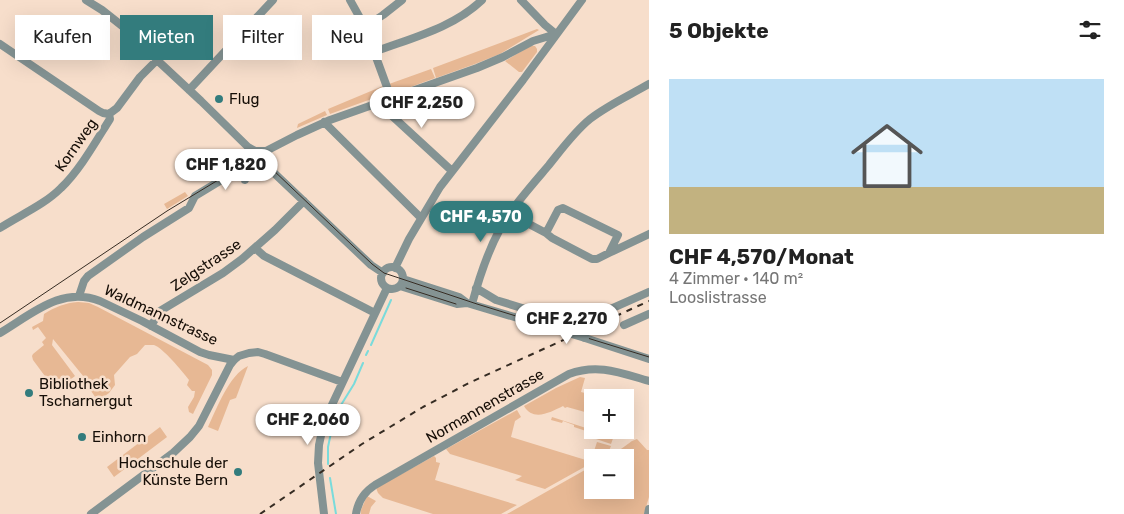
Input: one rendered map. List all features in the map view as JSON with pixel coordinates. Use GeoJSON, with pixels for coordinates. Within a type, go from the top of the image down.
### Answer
{"type":"FeatureCollection","features":[{"type":"Feature","properties":{"kind":"street"},"geometry":{"type":"LineString","coordinates":[[86,0],[120,24]]}},
{"type":"Feature","properties":{"kind":"street"},"geometry":{"type":"LineString","coordinates":[[189,90],[272,0]]}},
{"type":"Feature","properties":{"kind":"street"},"geometry":{"type":"LineString","coordinates":[[350,0],[358,15]]}},
{"type":"Feature","properties":{"kind":"street"},"geometry":{"type":"LineString","coordinates":[[382,16],[402,0]]}},
{"type":"Feature","properties":{"kind":"street"},"geometry":{"type":"LineString","coordinates":[[382,49],[450,23],[482,0]]}},
{"type":"Feature","properties":{"kind":"street"},"geometry":{"type":"LineString","coordinates":[[521,0],[556,34]]}},
{"type":"Feature","properties":{"kind":"street"},"geometry":{"type":"LineString","coordinates":[[395,268],[409,239],[435,195],[582,0]]}},
{"type":"Feature","properties":{"kind":"street"},"geometry":{"type":"LineString","coordinates":[[156,60],[245,145],[255,151],[266,151],[324,122],[477,68],[504,57],[536,39],[556,34]]}},
{"type":"Feature","properties":{"kind":"street"},"geometry":{"type":"LineString","coordinates":[[0,44],[103,113],[110,114]]}},
{"type":"Feature","properties":{"kind":"street","name":"Kornweg"},"geometry":{"type":"LineString","coordinates":[[0,228],[46,200],[65,184],[110,119],[110,114],[156,60]]}},
{"type":"Feature","properties":{"kind":"street"},"geometry":{"type":"LineString","coordinates":[[377,60],[391,98]]}},
{"type":"Feature","properties":{"kind":"street"},"geometry":{"type":"LineString","coordinates":[[469,304],[487,255],[501,227],[522,197],[582,126],[601,112],[649,84]]}},
{"type":"Feature","properties":{"kind":"street"},"geometry":{"type":"LineString","coordinates":[[378,103],[452,171]]}},
{"type":"Feature","properties":{"kind":"street"},"geometry":{"type":"LineString","coordinates":[[324,122],[421,218]]}},
{"type":"Feature","properties":{"kind":"street"},"geometry":{"type":"LineString","coordinates":[[245,180],[255,151]]}},
{"type":"Feature","properties":{"kind":"street"},"geometry":{"type":"LineString","coordinates":[[266,151],[273,172],[371,265],[383,273]]}},
{"type":"Feature","properties":{"kind":"street"},"geometry":{"type":"LineString","coordinates":[[78,296],[88,276],[189,208],[195,196],[251,162]]}},
{"type":"Feature","properties":{"kind":"street","name":"Zelgstrasse"},"geometry":{"type":"LineString","coordinates":[[151,326],[162,310],[223,273],[255,248],[304,202]]}},
{"type":"Feature","properties":{"kind":"street"},"geometry":{"type":"LineString","coordinates":[[546,233],[558,210],[563,208],[632,242]]}},
{"type":"Feature","properties":{"kind":"street"},"geometry":{"type":"LineString","coordinates":[[510,214],[592,259],[597,259],[649,234]]}},
{"type":"Feature","properties":{"kind":"street"},"geometry":{"type":"LineString","coordinates":[[610,253],[618,235]]}},
{"type":"Feature","properties":{"kind":"street","name":"Zelgstrasse"},"geometry":{"type":"LineString","coordinates":[[255,248],[264,256],[375,313]]}},
{"type":"Feature","properties":{"kind":"street"},"geometry":{"type":"LineString","coordinates":[[386,288],[382,281],[383,273],[390,268],[395,268],[402,273],[401,283]]}},
{"type":"Feature","properties":{"kind":"street"},"geometry":{"type":"LineString","coordinates":[[386,288],[392,289],[401,283],[459,297],[469,304],[649,359]]}},
{"type":"Feature","properties":{"kind":"street"},"geometry":{"type":"LineString","coordinates":[[324,514],[318,470],[319,445],[325,421],[386,288]]}},
{"type":"Feature","properties":{"kind":"street"},"geometry":{"type":"LineString","coordinates":[[476,288],[496,300],[573,322],[588,320],[649,292]]}},
{"type":"Feature","properties":{"kind":"street","name":"Waldmannstrasse"},"geometry":{"type":"LineString","coordinates":[[0,333],[48,303],[78,296],[100,301],[209,355],[234,360],[239,356],[249,353],[265,354],[342,382]]}},
{"type":"Feature","properties":{"kind":"street"},"geometry":{"type":"LineString","coordinates":[[624,325],[649,314]]}},
{"type":"Feature","properties":{"kind":"street"},"geometry":{"type":"LineString","coordinates":[[91,514],[173,453],[190,437],[199,426],[234,360]]}},
{"type":"Feature","properties":{"kind":"street","name":"Normannenstrasse"},"geometry":{"type":"LineString","coordinates":[[356,514],[362,497],[375,484],[569,374],[582,370],[603,369],[649,382]]}},
{"type":"Feature","properties":{"kind":"street"},"geometry":{"type":"LineString","coordinates":[[648,514],[649,510]]}},
{"type":"Feature","properties":{"kind":"shaded area"},"geometry":{"type":"Polygon","coordinates":[[[537,29],[539,30],[500,54],[436,78],[433,68],[537,29]]]}},
{"type":"Feature","properties":{"kind":"shaded area"},"geometry":{"type":"Polygon","coordinates":[[[530,46],[535,46],[537,52],[522,72],[519,72],[505,61],[530,46]]]}},
{"type":"Feature","properties":{"kind":"shaded area"},"geometry":{"type":"Polygon","coordinates":[[[431,69],[435,78],[397,92],[392,91],[389,84],[431,69]]]}},
{"type":"Feature","properties":{"kind":"shaded area"},"geometry":{"type":"Polygon","coordinates":[[[383,86],[385,94],[383,96],[330,114],[328,109],[383,86]]]}},
{"type":"Feature","properties":{"kind":"shaded area"},"geometry":{"type":"Polygon","coordinates":[[[325,111],[327,115],[297,128],[298,124],[325,111]]]}},
{"type":"Feature","properties":{"kind":"shaded area"},"geometry":{"type":"Polygon","coordinates":[[[185,192],[188,196],[167,209],[164,204],[185,192]]]}},
{"type":"Feature","properties":{"kind":"shaded area"},"geometry":{"type":"Polygon","coordinates":[[[89,303],[98,307],[208,365],[212,370],[212,375],[193,414],[189,412],[188,407],[195,391],[192,391],[187,385],[189,380],[167,355],[154,345],[145,345],[137,354],[130,357],[114,375],[115,385],[109,393],[98,401],[91,391],[88,382],[53,339],[52,345],[75,376],[56,391],[33,360],[33,354],[44,345],[42,342],[46,338],[38,327],[33,330],[32,327],[43,321],[44,314],[52,309],[64,304],[89,303]]]}},
{"type":"Feature","properties":{"kind":"shaded area"},"geometry":{"type":"Polygon","coordinates":[[[248,366],[236,398],[230,400],[218,431],[208,427],[229,384],[241,370],[248,366]]]}},
{"type":"Feature","properties":{"kind":"shaded area"},"geometry":{"type":"Polygon","coordinates":[[[580,377],[585,378],[581,392],[584,393],[584,412],[563,406],[548,413],[537,415],[532,414],[524,406],[580,377]]]}},
{"type":"Feature","properties":{"kind":"shaded area"},"geometry":{"type":"Polygon","coordinates":[[[517,410],[521,417],[515,421],[511,437],[584,459],[584,467],[545,489],[515,480],[522,476],[450,454],[446,449],[517,410]]]}},
{"type":"Feature","properties":{"kind":"shaded area"},"geometry":{"type":"Polygon","coordinates":[[[552,417],[584,427],[584,430],[563,421],[562,423],[551,420],[552,417]]]}},
{"type":"Feature","properties":{"kind":"shaded area"},"geometry":{"type":"Polygon","coordinates":[[[160,427],[167,437],[114,477],[107,467],[160,427]]]}},
{"type":"Feature","properties":{"kind":"shaded area"},"geometry":{"type":"Polygon","coordinates":[[[596,439],[613,439],[611,444],[596,439]]]}},
{"type":"Feature","properties":{"kind":"shaded area"},"geometry":{"type":"Polygon","coordinates":[[[637,439],[649,450],[649,497],[644,514],[507,514],[584,471],[584,499],[634,499],[634,449],[621,449],[637,439]]]}},
{"type":"Feature","properties":{"kind":"shaded area"},"geometry":{"type":"Polygon","coordinates":[[[597,442],[611,446],[610,449],[595,449],[597,442]]]}},
{"type":"Feature","properties":{"kind":"shaded area"},"geometry":{"type":"Polygon","coordinates":[[[434,456],[436,462],[440,463],[435,480],[517,505],[501,514],[433,514],[383,498],[378,493],[376,488],[434,456]]]}},
{"type":"Feature","properties":{"kind":"shaded area"},"geometry":{"type":"Polygon","coordinates":[[[367,496],[376,501],[371,507],[369,514],[361,514],[361,510],[367,496]]]}},
{"type":"Feature","properties":{"kind":"waterway"},"geometry":{"type":"LineString","coordinates":[[371,345],[391,300]]}},
{"type":"Feature","properties":{"kind":"waterway"},"geometry":{"type":"LineString","coordinates":[[366,355],[368,351]]}},
{"type":"Feature","properties":{"kind":"waterway"},"geometry":{"type":"LineString","coordinates":[[328,464],[328,447],[332,428],[341,405],[354,384],[363,363]]}},
{"type":"Feature","properties":{"kind":"waterway"},"geometry":{"type":"LineString","coordinates":[[330,478],[336,514]]}},
{"type":"Feature","properties":{"kind":"tram line"},"geometry":{"type":"LineString","coordinates":[[0,323],[167,211],[238,168],[255,162],[271,168],[372,264],[384,273],[649,357]]}},
{"type":"Feature","properties":{"kind":"tram line"},"geometry":{"type":"LineString","coordinates":[[406,288],[456,304]]}},
{"type":"Feature","properties":{"kind":"railway"},"geometry":{"type":"LineString","coordinates":[[260,514],[362,444],[423,407],[471,382],[649,301]]}},
{"type":"Feature","properties":{"kind":"place","name":"Flug"},"geometry":{"type":"Point","coordinates":[219,99]}},
{"type":"Feature","properties":{"kind":"place","name":"Bibliothek Tscharnergut"},"geometry":{"type":"Point","coordinates":[29,393]}},
{"type":"Feature","properties":{"kind":"place","name":"Einhorn"},"geometry":{"type":"Point","coordinates":[82,437]}},
{"type":"Feature","properties":{"kind":"place","name":"Hochschule der Künste Bern"},"geometry":{"type":"Point","coordinates":[238,472]}}]}
